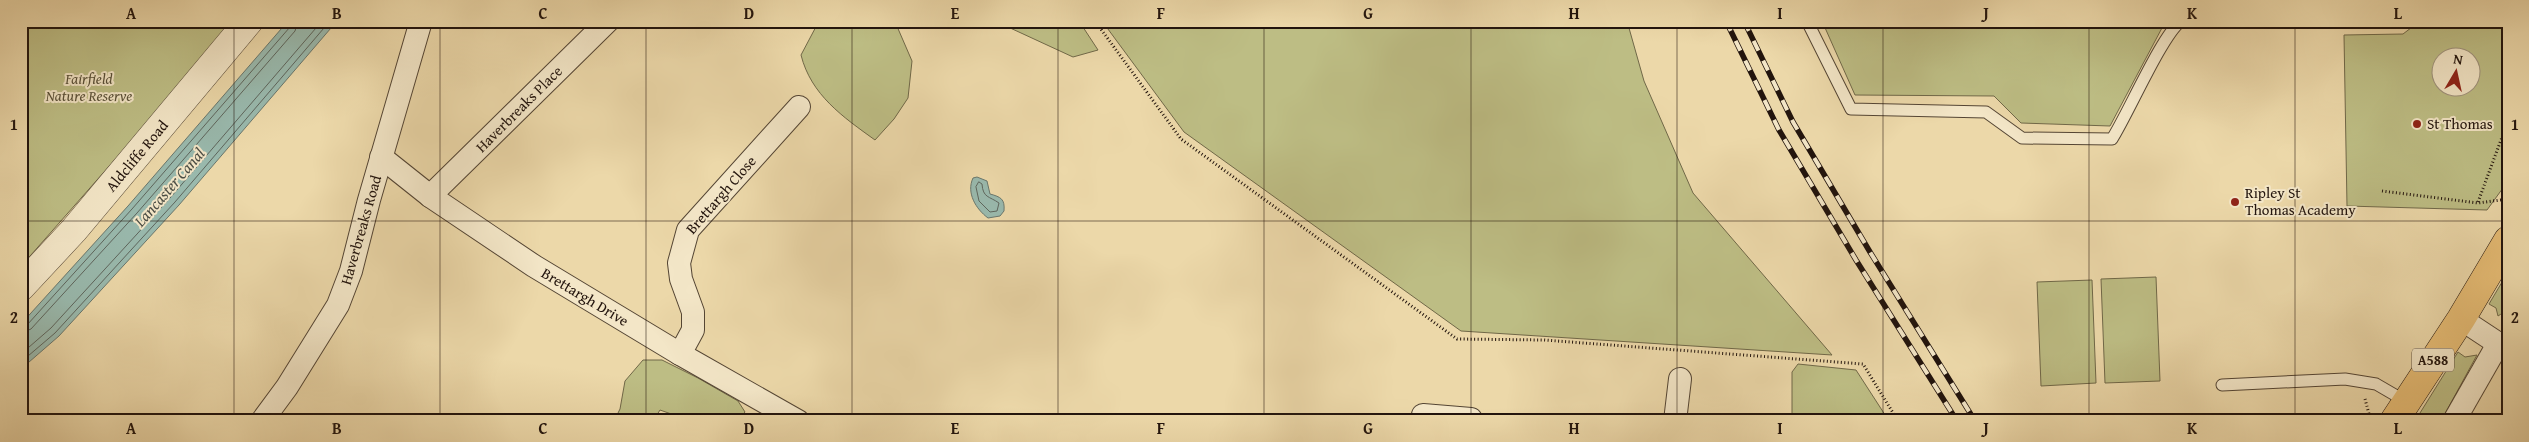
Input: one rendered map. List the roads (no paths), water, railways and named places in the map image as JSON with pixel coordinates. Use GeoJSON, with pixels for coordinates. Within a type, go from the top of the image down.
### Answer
{"type":"FeatureCollection","features":[{"type":"Feature","properties":{"kind":"main road","name":"A588"},"geometry":{"type":"LineString","coordinates":[[2401,411],[2461,319],[2508,240]]}},
{"type":"Feature","properties":{"kind":"street","name":"Aldcliffe Road"},"geometry":{"type":"LineString","coordinates":[[21,287],[74,230],[249,21]]}},
{"type":"Feature","properties":{"kind":"street","name":"Haverbreaks Road"},"geometry":{"type":"LineString","coordinates":[[262,421],[287,387],[338,305],[351,271],[381,157],[421,21]]}},
{"type":"Feature","properties":{"kind":"street","name":"Haverbreaks Place"},"geometry":{"type":"LineString","coordinates":[[430,196],[608,21]]}},
{"type":"Feature","properties":{"kind":"street","name":"Brettargh Close"},"geometry":{"type":"LineString","coordinates":[[680,354],[693,330],[693,312],[681,279],[679,263],[688,230],[799,107]]}},
{"type":"Feature","properties":{"kind":"street","name":"Brettargh Drive"},"geometry":{"type":"LineString","coordinates":[[381,157],[430,196],[534,266],[680,354],[798,421]]}},
{"type":"Feature","properties":{"kind":"street"},"geometry":{"type":"LineString","coordinates":[[2454,421],[2503,347],[2461,319]]}},
{"type":"Feature","properties":{"kind":"street"},"geometry":{"type":"LineString","coordinates":[[1675,421],[1680,379]]}},
{"type":"Feature","properties":{"kind":"street"},"geometry":{"type":"LineString","coordinates":[[1423,415],[1446,419],[1471,419]]}},
{"type":"Feature","properties":{"kind":"lane"},"geometry":{"type":"LineString","coordinates":[[1807,21],[1852,109],[1986,112],[2022,138],[2112,139],[2161,50],[2176,25],[2181,21]]}},
{"type":"Feature","properties":{"kind":"lane"},"geometry":{"type":"LineString","coordinates":[[2222,385],[2345,379],[2376,384],[2401,411]]}},
{"type":"Feature","properties":{"kind":"water","name":"Lancaster Canal"},"geometry":{"type":"Polygon","coordinates":[[[288,21],[337,21],[179,205],[59,336],[21,369],[21,324],[128,206],[288,21]]]}},
{"type":"Feature","properties":{"kind":"water"},"geometry":{"type":"Polygon","coordinates":[[[977,177],[987,181],[990,194],[1003,201],[1004,211],[1000,216],[988,218],[973,200],[971,184],[973,178],[977,177]]]}},
{"type":"Feature","properties":{"kind":"railway"},"geometry":{"type":"LineString","coordinates":[[1726,21],[1779,130],[1856,260],[1957,421]]}},
{"type":"Feature","properties":{"kind":"railway"},"geometry":{"type":"LineString","coordinates":[[1744,21],[1793,122],[1870,252],[1975,421]]}},
{"type":"Feature","properties":{"kind":"place","name":"St Thomas"},"geometry":{"type":"Point","coordinates":[2417,124]}},
{"type":"Feature","properties":{"kind":"place","name":"Ripley St Thomas Academy"},"geometry":{"type":"Point","coordinates":[2235,202]}},
{"type":"Feature","properties":{"kind":"park label","name":"Fairfield Nature Reserve"},"geometry":{"type":"Point","coordinates":[89,88]}}]}
